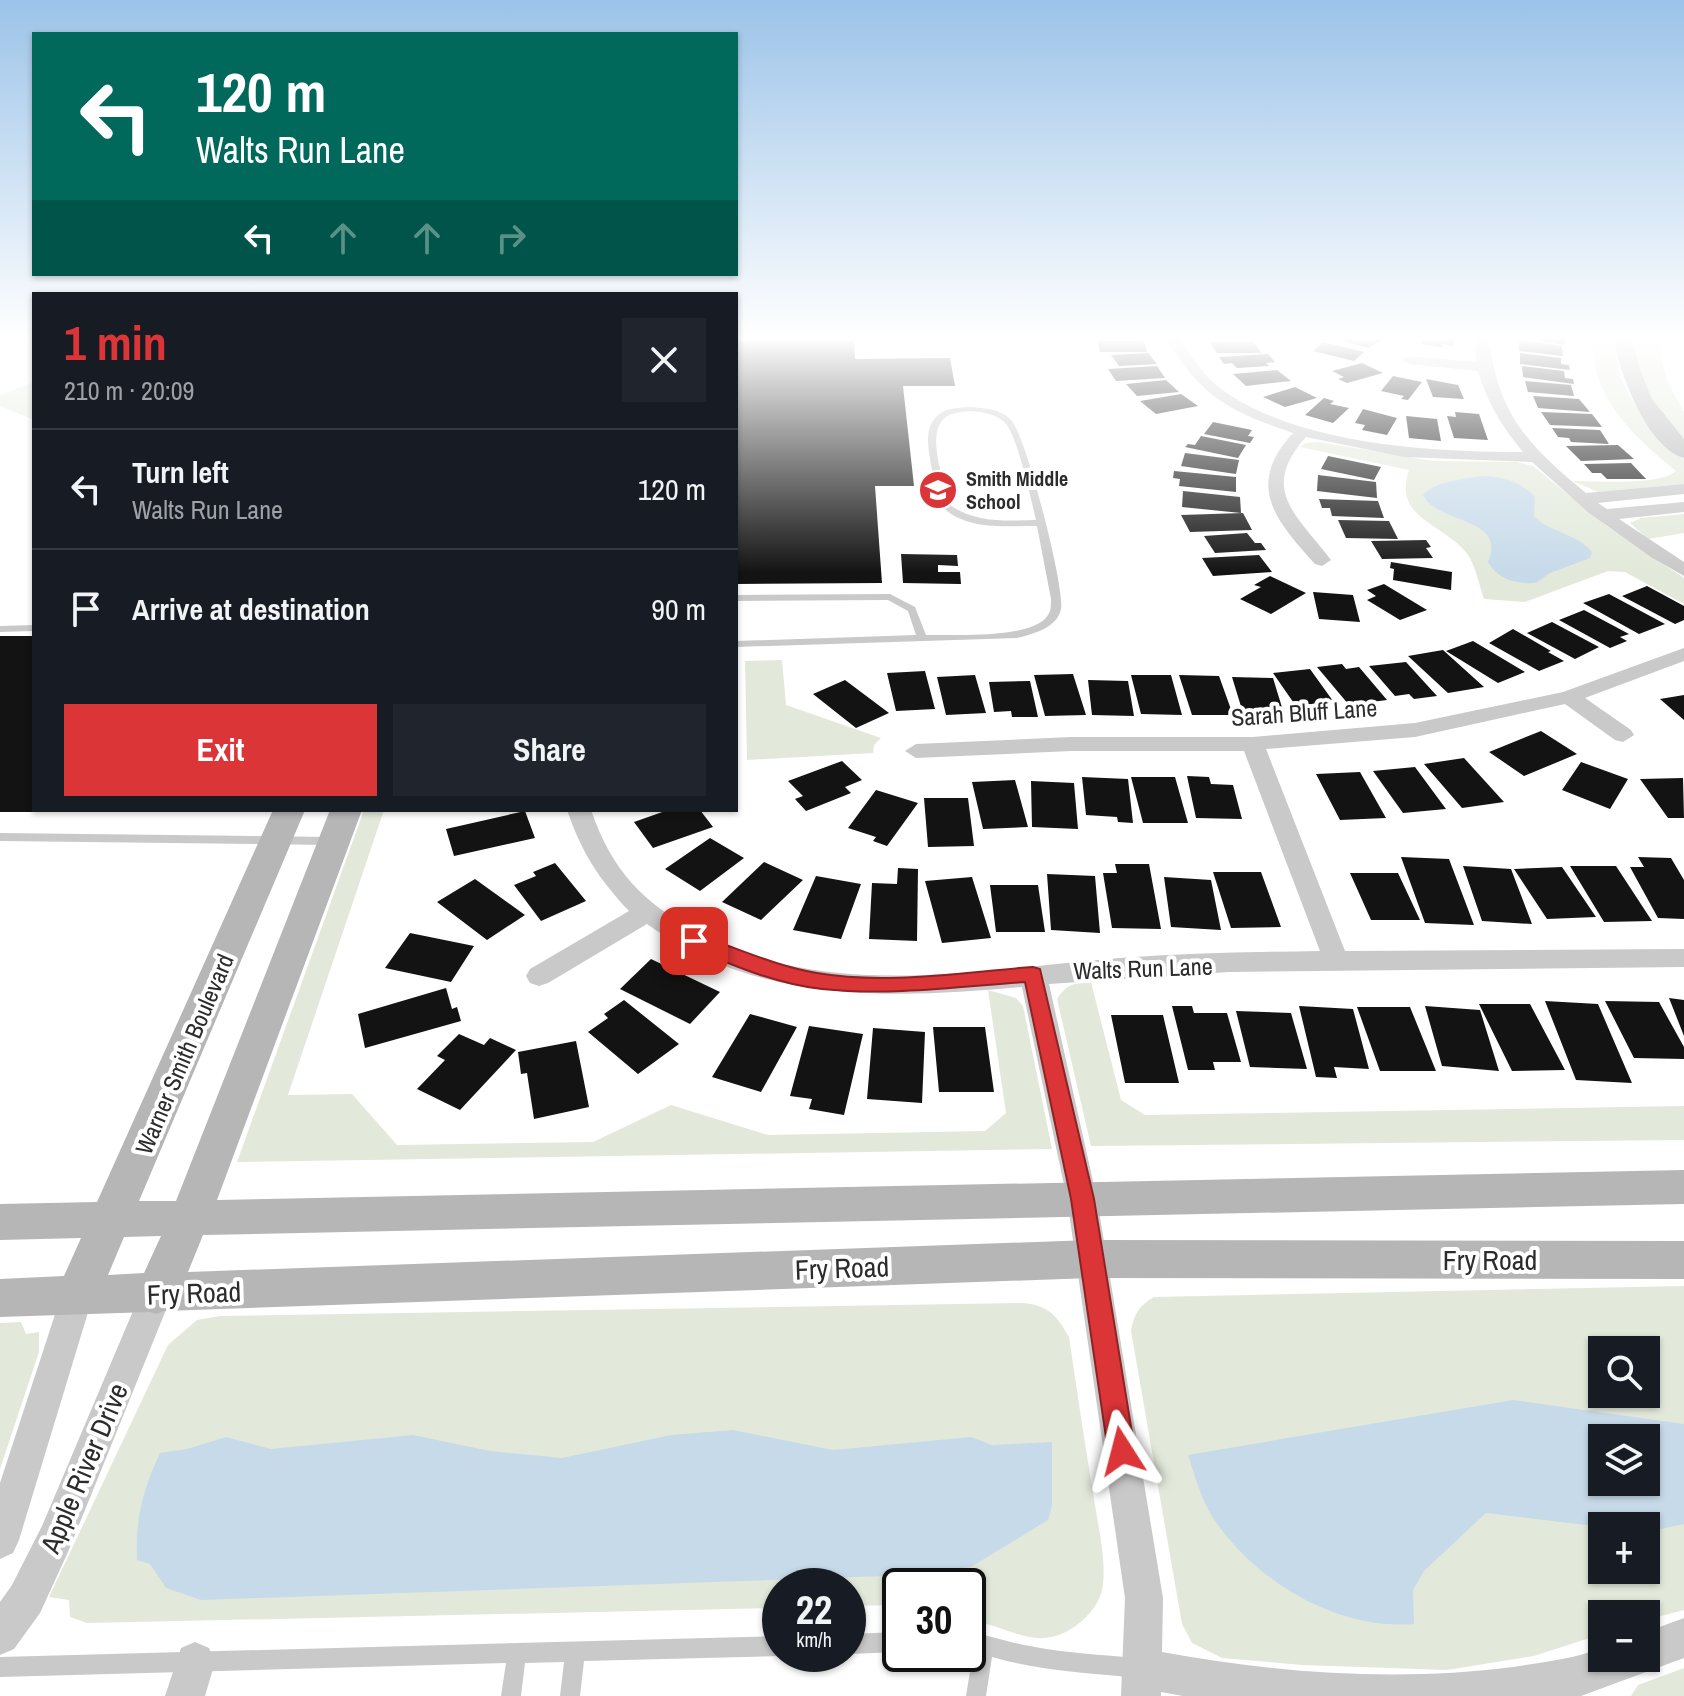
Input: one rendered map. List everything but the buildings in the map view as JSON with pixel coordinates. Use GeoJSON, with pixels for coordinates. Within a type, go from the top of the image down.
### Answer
{"type":"FeatureCollection","features":[{"type":"Feature","properties":{"kind":"main road"},"geometry":{"type":"LineString","coordinates":[[1652,415],[1684,451]]}},
{"type":"Feature","properties":{"kind":"main road","name":"Warner Smith Boulevard"},"geometry":{"type":"LineString","coordinates":[[77,1296],[288,812]]}},
{"type":"Feature","properties":{"kind":"main road"},"geometry":{"type":"LineString","coordinates":[[156,1295],[190,1218],[340,825]]}},
{"type":"Feature","properties":{"kind":"main road"},"geometry":{"type":"LineString","coordinates":[[0,1222],[1684,1187]]}},
{"type":"Feature","properties":{"kind":"main road","name":"Fry Road"},"geometry":{"type":"LineString","coordinates":[[0,1298],[156,1295],[1091,1259],[1684,1260]]}},
{"type":"Feature","properties":{"kind":"street"},"geometry":{"type":"LineString","coordinates":[[1262,415],[1302,432],[1358,447],[1419,455],[1535,457]]}},
{"type":"Feature","properties":{"kind":"street"},"geometry":{"type":"LineString","coordinates":[[1505,415],[1535,457],[1583,499],[1684,570]]}},
{"type":"Feature","properties":{"kind":"street"},"geometry":{"type":"LineString","coordinates":[[1302,432],[1288,445],[1278,462],[1273,481],[1278,504],[1292,528],[1322,560]]}},
{"type":"Feature","properties":{"kind":"street"},"geometry":{"type":"LineString","coordinates":[[1583,499],[1684,489]]}},
{"type":"Feature","properties":{"kind":"street"},"geometry":{"type":"LineString","coordinates":[[1604,515],[1684,507]]}},
{"type":"Feature","properties":{"kind":"street","name":"Sarah Bluff Lane"},"geometry":{"type":"LineString","coordinates":[[916,751],[1071,744],[1253,744],[1415,730],[1569,697],[1684,654]]}},
{"type":"Feature","properties":{"kind":"street"},"geometry":{"type":"LineString","coordinates":[[1569,697],[1623,735]]}},
{"type":"Feature","properties":{"kind":"street"},"geometry":{"type":"LineString","coordinates":[[1253,744],[1337,963]]}},
{"type":"Feature","properties":{"kind":"street","name":"Walts Run Lane"},"geometry":{"type":"LineString","coordinates":[[579,812],[584,833],[599,863],[619,887],[647,912],[694,941],[735,958],[819,981],[883,985],[1166,965],[1684,958]]}},
{"type":"Feature","properties":{"kind":"street"},"geometry":{"type":"LineString","coordinates":[[539,976],[647,912]]}},
{"type":"Feature","properties":{"kind":"street"},"geometry":{"type":"LineString","coordinates":[[1033,974],[1082,1199],[1144,1598],[1142,1682],[1330,1692],[1460,1694],[1579,1687],[1605,1672]]}},
{"type":"Feature","properties":{"kind":"street","name":"Apple River Drive"},"geometry":{"type":"LineString","coordinates":[[0,1635],[26,1599],[55,1539],[156,1295]]}},
{"type":"Feature","properties":{"kind":"street","name":"Apple River Drive"},"geometry":{"type":"LineString","coordinates":[[0,1540],[77,1296]]}},
{"type":"Feature","properties":{"kind":"street"},"geometry":{"type":"LineString","coordinates":[[1660,1647],[1684,1638]]}},
{"type":"Feature","properties":{"kind":"lane"},"geometry":{"type":"LineString","coordinates":[[938,415],[932,423],[931,436],[946,506],[969,519],[992,523],[1040,523]]}},
{"type":"Feature","properties":{"kind":"lane"},"geometry":{"type":"LineString","coordinates":[[738,644],[1017,635],[1037,630],[1051,619],[1058,608],[1058,593],[1017,434],[1012,424],[1000,415]]}},
{"type":"Feature","properties":{"kind":"lane"},"geometry":{"type":"LineString","coordinates":[[738,598],[890,597],[912,609],[922,639]]}},
{"type":"Feature","properties":{"kind":"lane"},"geometry":{"type":"LineString","coordinates":[[0,629],[32,628]]}},
{"type":"Feature","properties":{"kind":"lane"},"geometry":{"type":"LineString","coordinates":[[0,837],[276,841],[340,825]]}},
{"type":"Feature","properties":{"kind":"lane"},"geometry":{"type":"LineString","coordinates":[[0,1667],[190,1679],[517,1652],[762,1646]]}},
{"type":"Feature","properties":{"kind":"lane"},"geometry":{"type":"LineString","coordinates":[[986,1646],[1142,1682]]}},
{"type":"Feature","properties":{"kind":"lane"},"geometry":{"type":"LineString","coordinates":[[570,1696],[575,1651]]}},
{"type":"Feature","properties":{"kind":"lane"},"geometry":{"type":"LineString","coordinates":[[511,1696],[517,1652]]}},
{"type":"Feature","properties":{"kind":"lane"},"geometry":{"type":"LineString","coordinates":[[976,1672],[976,1696]]}},
{"type":"Feature","properties":{"kind":"green space"},"geometry":{"type":"Polygon","coordinates":[[[1619,415],[1643,415],[1684,459],[1684,484],[1598,492],[1573,481],[1642,481],[1668,476],[1676,471],[1619,415]]]}},
{"type":"Feature","properties":{"kind":"green space"},"geometry":{"type":"Polygon","coordinates":[[[1663,415],[1684,415],[1684,440],[1663,415]]]}},
{"type":"Feature","properties":{"kind":"green space"},"geometry":{"type":"Polygon","coordinates":[[[1319,442],[1433,461],[1516,462],[1533,466],[1608,527],[1684,578],[1684,604],[1625,572],[1608,571],[1525,602],[1484,599],[1474,567],[1465,551],[1413,509],[1407,498],[1409,470],[1300,447],[1305,443],[1319,442]]]}},
{"type":"Feature","properties":{"kind":"green space"},"geometry":{"type":"Polygon","coordinates":[[[1684,514],[1684,533],[1648,539],[1630,523],[1641,518],[1684,514]]]}},
{"type":"Feature","properties":{"kind":"green space"},"geometry":{"type":"Polygon","coordinates":[[[782,660],[786,705],[881,738],[874,745],[873,753],[747,760],[745,661],[782,660]]]}},
{"type":"Feature","properties":{"kind":"green space"},"geometry":{"type":"Polygon","coordinates":[[[363,812],[383,812],[288,1095],[352,1094],[397,1145],[593,1142],[671,1105],[768,1135],[985,1131],[1006,1113],[988,990],[1016,998],[1023,1006],[1052,1149],[237,1162],[363,812]]]}},
{"type":"Feature","properties":{"kind":"green space"},"geometry":{"type":"Polygon","coordinates":[[[1091,982],[1121,1100],[1145,1115],[1684,1106],[1684,1140],[1091,1146],[1057,999],[1071,985],[1091,982]]]}},
{"type":"Feature","properties":{"kind":"green space"},"geometry":{"type":"Polygon","coordinates":[[[1684,1286],[1684,1610],[1660,1616],[1660,1600],[1588,1600],[1588,1639],[1534,1656],[1447,1670],[1303,1665],[1222,1658],[1192,1643],[1182,1624],[1131,1331],[1144,1304],[1154,1297],[1684,1286]]]}},
{"type":"Feature","properties":{"kind":"green space"},"geometry":{"type":"Polygon","coordinates":[[[1025,1303],[1040,1307],[1052,1313],[1069,1337],[1103,1552],[1101,1594],[1083,1620],[1065,1632],[1045,1638],[1016,1634],[986,1624],[986,1568],[882,1568],[882,1605],[866,1606],[866,1568],[762,1568],[762,1608],[87,1623],[70,1617],[69,1600],[49,1597],[168,1345],[197,1320],[220,1316],[1025,1303]]]}},
{"type":"Feature","properties":{"kind":"green space"},"geometry":{"type":"Polygon","coordinates":[[[21,1322],[26,1334],[39,1332],[39,1352],[0,1469],[0,1323],[21,1322]]]}},
{"type":"Feature","properties":{"kind":"green space"},"geometry":{"type":"Polygon","coordinates":[[[1684,1668],[1684,1696],[1631,1696],[1638,1685],[1684,1668]]]}},
{"type":"Feature","properties":{"kind":"water"},"geometry":{"type":"Polygon","coordinates":[[[1488,476],[1514,482],[1530,492],[1535,497],[1534,516],[1586,546],[1592,552],[1590,558],[1550,573],[1536,583],[1515,582],[1497,573],[1488,562],[1492,547],[1488,537],[1468,522],[1431,504],[1423,495],[1443,484],[1488,476]]]}},
{"type":"Feature","properties":{"kind":"water"},"geometry":{"type":"Polygon","coordinates":[[[1513,1400],[1684,1424],[1684,1524],[1660,1529],[1660,1512],[1588,1512],[1588,1525],[1486,1513],[1424,1571],[1413,1590],[1414,1624],[1385,1624],[1356,1619],[1301,1597],[1275,1581],[1231,1541],[1213,1518],[1188,1455],[1513,1400]]]}},
{"type":"Feature","properties":{"kind":"water"},"geometry":{"type":"Polygon","coordinates":[[[733,1430],[833,1450],[971,1437],[992,1445],[1052,1442],[1052,1506],[1048,1520],[971,1567],[882,1568],[882,1576],[866,1577],[866,1568],[762,1568],[762,1580],[201,1600],[166,1588],[150,1564],[137,1560],[141,1505],[160,1453],[187,1449],[226,1437],[271,1449],[413,1435],[490,1451],[562,1458],[671,1435],[733,1430]]]}},
{"type":"Feature","properties":{"kind":"place","name":"Smith Middle School"},"geometry":{"type":"Point","coordinates":[938,490]}},
{"type":"Feature","properties":{"kind":"route"},"geometry":{"type":"LineString","coordinates":[[694,941],[749,964],[819,981],[883,985],[1033,974],[1082,1199],[1122,1451]]}}]}
